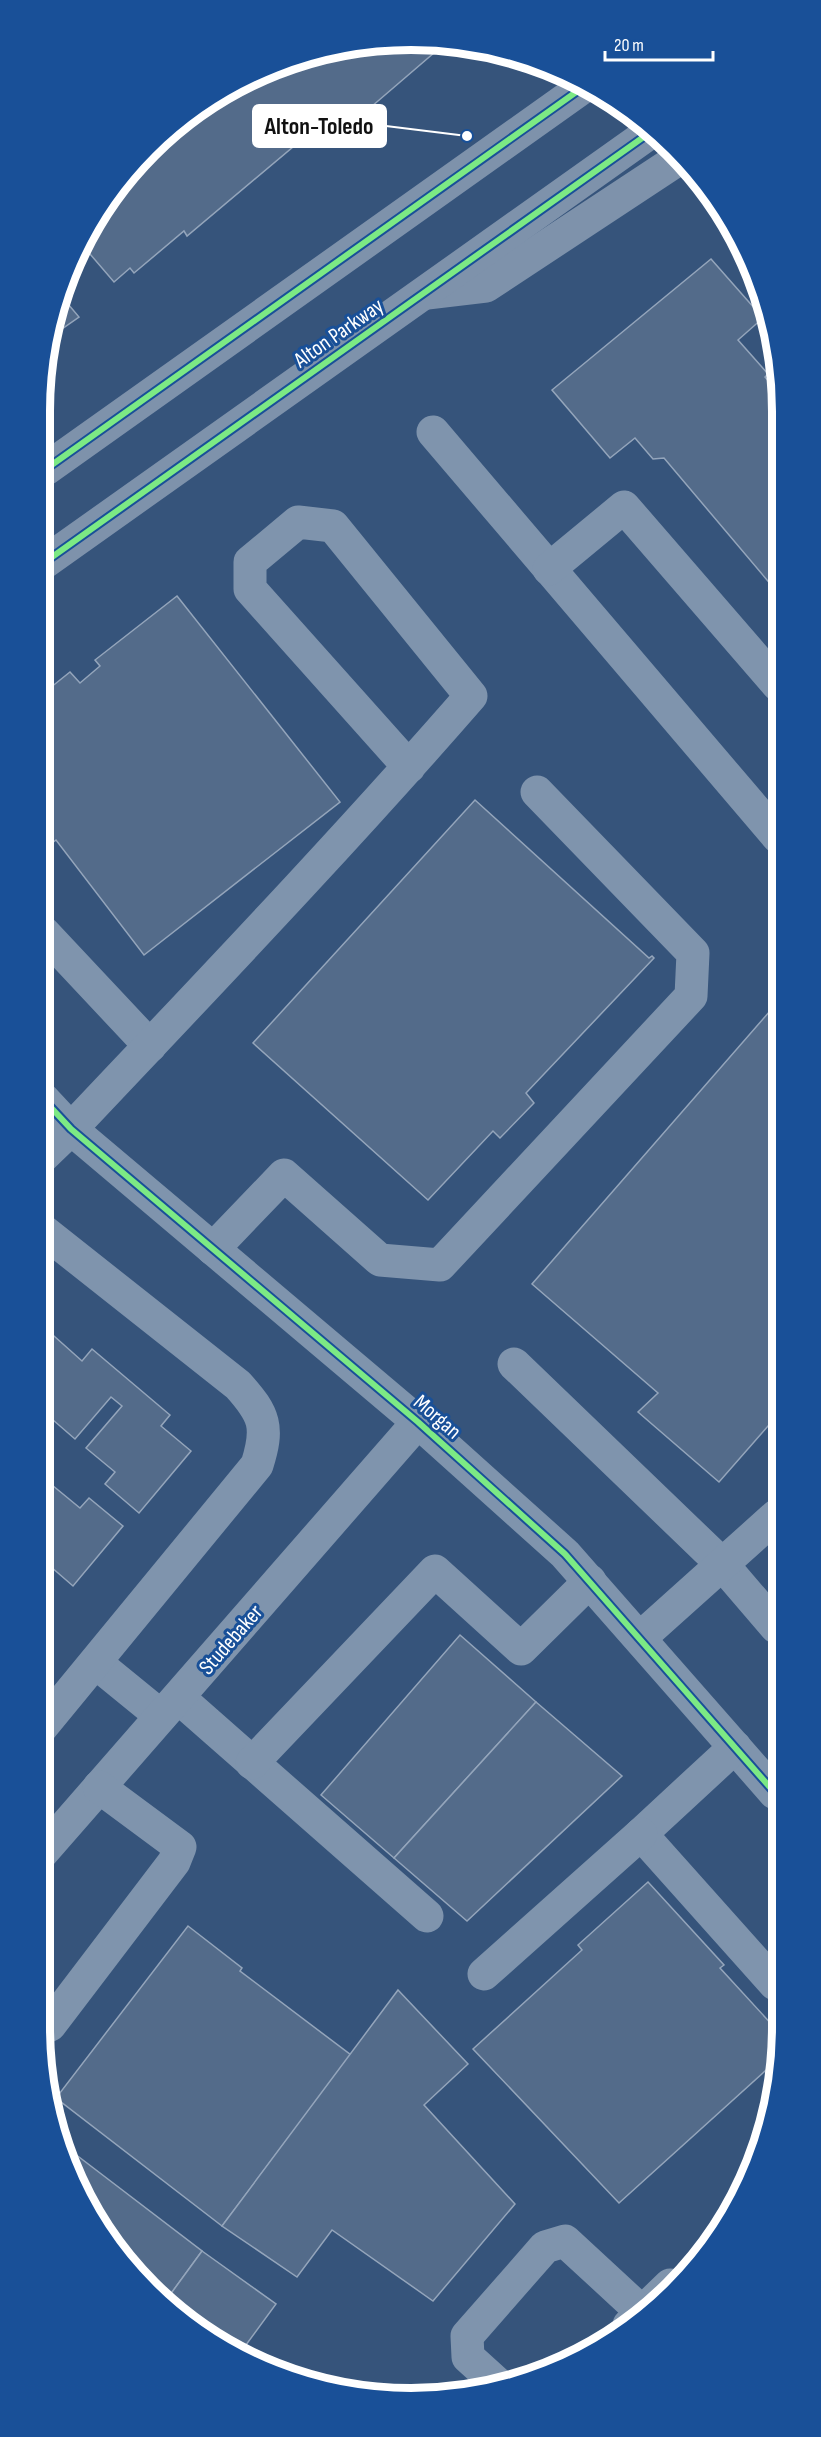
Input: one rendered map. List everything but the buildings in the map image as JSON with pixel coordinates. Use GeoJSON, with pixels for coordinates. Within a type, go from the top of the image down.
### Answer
{"type":"FeatureCollection","features":[{"type":"Feature","properties":{"kind":"main road"},"geometry":{"type":"LineString","coordinates":[[50,466],[578,91]]}},
{"type":"Feature","properties":{"kind":"main road","name":"Alton Parkway"},"geometry":{"type":"LineString","coordinates":[[50,557],[645,136]]}},
{"type":"Feature","properties":{"kind":"main road"},"geometry":{"type":"LineString","coordinates":[[422,294],[486,286],[673,163]]}},
{"type":"Feature","properties":{"kind":"street"},"geometry":{"type":"LineString","coordinates":[[433,432],[772,830]]}},
{"type":"Feature","properties":{"kind":"street"},"geometry":{"type":"LineString","coordinates":[[549,569],[624,507],[772,678]]}},
{"type":"Feature","properties":{"kind":"street"},"geometry":{"type":"LineString","coordinates":[[50,1149],[307,880],[409,767],[471,696],[333,526],[298,522],[250,562],[250,589],[409,767]]}},
{"type":"Feature","properties":{"kind":"street"},"geometry":{"type":"LineString","coordinates":[[213,1249],[284,1175],[380,1260],[440,1265],[691,996],[693,952],[537,792]]}},
{"type":"Feature","properties":{"kind":"street"},"geometry":{"type":"LineString","coordinates":[[50,939],[150,1046]]}},
{"type":"Feature","properties":{"kind":"street","name":"Morgan"},"geometry":{"type":"LineString","coordinates":[[50,1107],[71,1129],[418,1422],[565,1554],[772,1789]]}},
{"type":"Feature","properties":{"kind":"street"},"geometry":{"type":"LineString","coordinates":[[50,1236],[238,1385],[252,1401],[260,1415],[265,1440],[257,1466],[50,1717]]}},
{"type":"Feature","properties":{"kind":"street"},"geometry":{"type":"LineString","coordinates":[[514,1364],[722,1564],[772,1622]]}},
{"type":"Feature","properties":{"kind":"street","name":"Studebaker"},"geometry":{"type":"LineString","coordinates":[[50,1843],[418,1422]]}},
{"type":"Feature","properties":{"kind":"street"},"geometry":{"type":"LineString","coordinates":[[640,1638],[772,1520]]}},
{"type":"Feature","properties":{"kind":"street"},"geometry":{"type":"LineString","coordinates":[[252,1762],[435,1571],[521,1649],[590,1581]]}},
{"type":"Feature","properties":{"kind":"street"},"geometry":{"type":"LineString","coordinates":[[96,1663],[170,1707],[252,1762],[427,1916]]}},
{"type":"Feature","properties":{"kind":"street"},"geometry":{"type":"LineString","coordinates":[[484,1974],[735,1747]]}},
{"type":"Feature","properties":{"kind":"street"},"geometry":{"type":"LineString","coordinates":[[50,2025],[174,1862],[180,1847],[99,1787]]}},
{"type":"Feature","properties":{"kind":"street"},"geometry":{"type":"LineString","coordinates":[[641,1834],[772,1981]]}},
{"type":"Feature","properties":{"kind":"street"},"geometry":{"type":"LineString","coordinates":[[491,2378],[468,2357],[467,2336],[545,2247],[565,2241],[630,2313]]}},
{"type":"Feature","properties":{"kind":"cycle path"},"geometry":{"type":"LineString","coordinates":[[50,466],[578,91]]}},
{"type":"Feature","properties":{"kind":"cycle path"},"geometry":{"type":"LineString","coordinates":[[50,558],[645,136]]}},
{"type":"Feature","properties":{"kind":"cycle path"},"geometry":{"type":"LineString","coordinates":[[50,1106],[71,1129],[418,1422],[565,1554],[772,1790]]}},
{"type":"Feature","properties":{"kind":"place","name":"Alton-Toledo"},"geometry":{"type":"Point","coordinates":[467,136]}}]}
